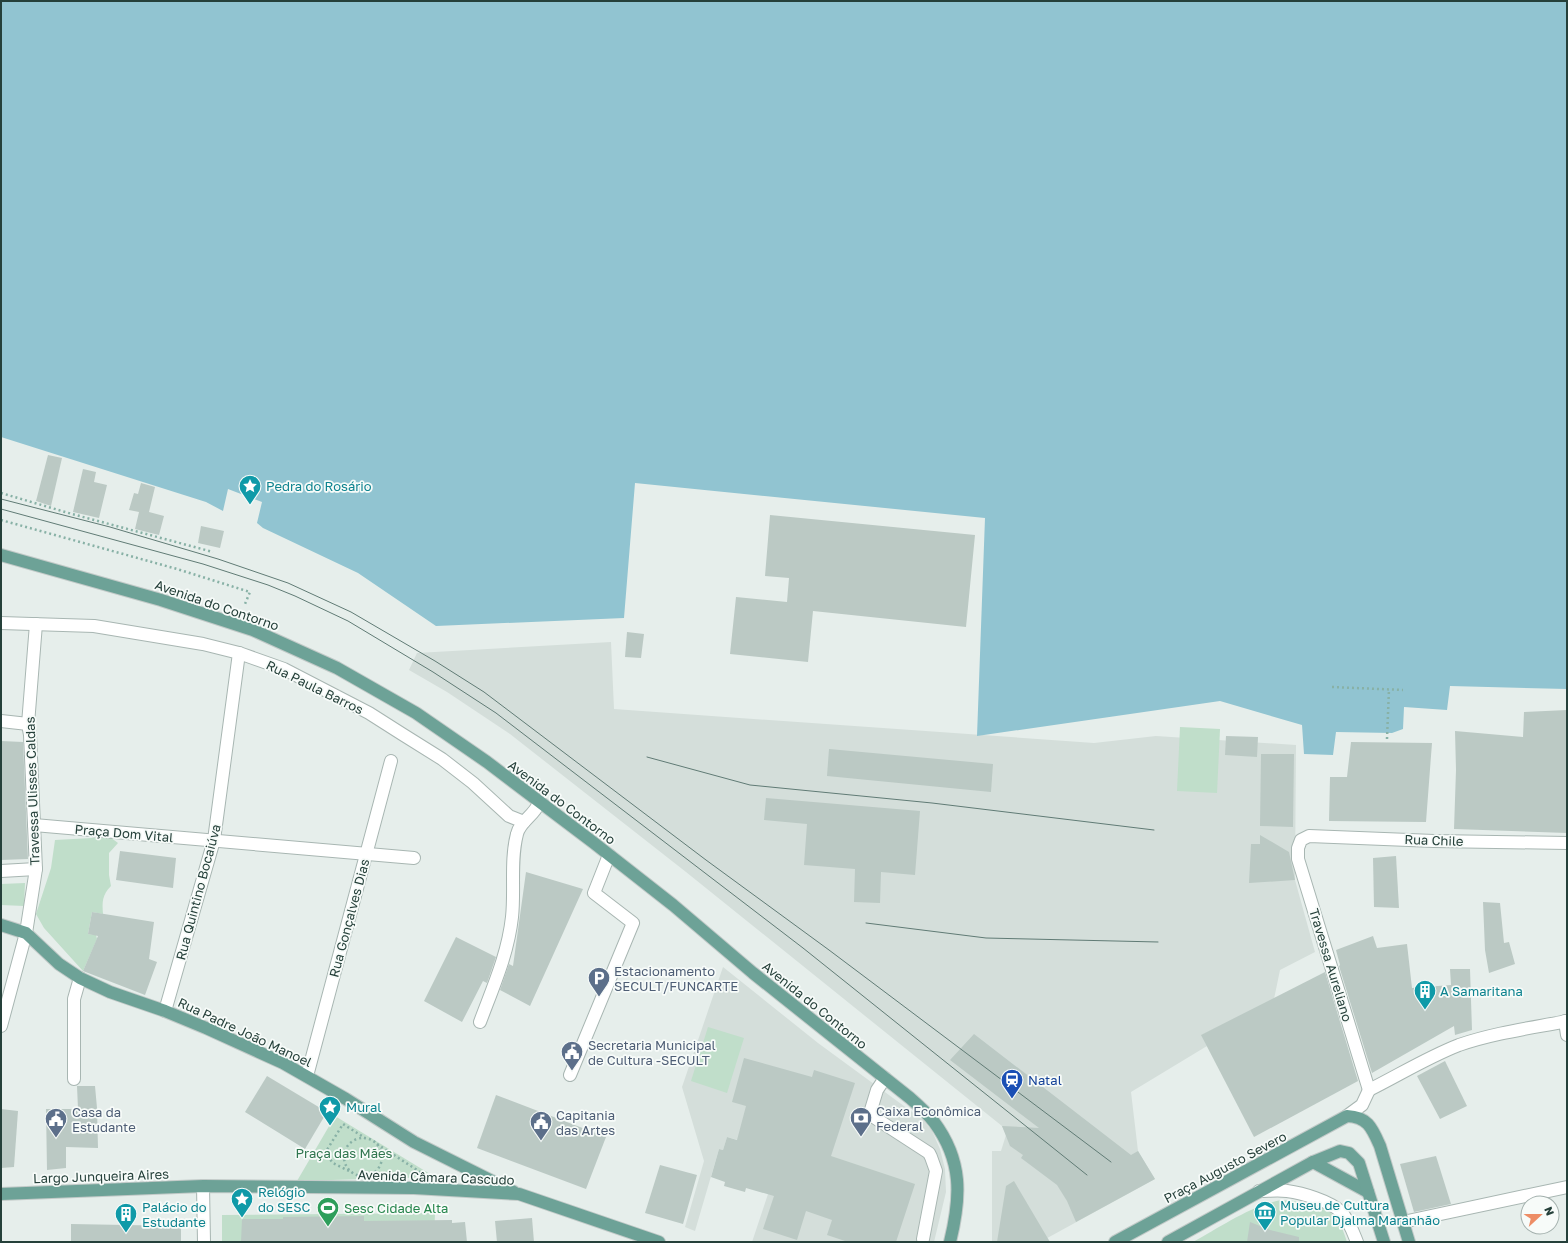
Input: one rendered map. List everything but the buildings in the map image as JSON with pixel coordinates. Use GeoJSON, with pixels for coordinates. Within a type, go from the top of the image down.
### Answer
{"type":"FeatureCollection","features":[{"type":"Feature","properties":{"kind":"main road","name":"Avenida do Contorno"},"geometry":{"type":"LineString","coordinates":[[1,555],[161,600],[248,628],[330,664],[416,713],[487,762],[673,905],[753,973],[910,1098],[934,1121],[947,1144],[953,1160],[958,1184],[958,1201],[950,1242]]}},
{"type":"Feature","properties":{"kind":"main road","name":"Rua Padre João Manoel"},"geometry":{"type":"LineString","coordinates":[[1,925],[26,933],[59,964],[80,978],[110,992],[165,1011],[247,1046],[307,1076],[414,1142],[519,1194]]}},
{"type":"Feature","properties":{"kind":"main road"},"geometry":{"type":"LineString","coordinates":[[1348,1116],[1358,1116],[1367,1122],[1374,1132],[1380,1146],[1409,1242]]}},
{"type":"Feature","properties":{"kind":"main road","name":"Praça Augusto Severo"},"geometry":{"type":"LineString","coordinates":[[1115,1242],[1348,1116]]}},
{"type":"Feature","properties":{"kind":"main road"},"geometry":{"type":"LineString","coordinates":[[1168,1242],[1313,1162],[1340,1151],[1349,1153],[1359,1164],[1384,1242]]}},
{"type":"Feature","properties":{"kind":"main road"},"geometry":{"type":"LineString","coordinates":[[1313,1162],[1368,1192]]}},
{"type":"Feature","properties":{"kind":"main road","name":"Avenida Câmara Cascudo"},"geometry":{"type":"LineString","coordinates":[[203,1186],[414,1188],[519,1194],[646,1240],[659,1242]]}},
{"type":"Feature","properties":{"kind":"main road","name":"Largo Junqueira Aires"},"geometry":{"type":"LineString","coordinates":[[1,1194],[203,1186]]}},
{"type":"Feature","properties":{"kind":"street","name":"Rua Paula Barros"},"geometry":{"type":"LineString","coordinates":[[1,623],[94,626],[203,644],[239,653],[284,669],[369,713],[442,759],[473,783],[509,816],[524,822]]}},
{"type":"Feature","properties":{"kind":"street","name":"Travessa Ulisses Caldas"},"geometry":{"type":"LineString","coordinates":[[1,1026],[26,933],[36,869],[30,735],[28,724],[36,624]]}},
{"type":"Feature","properties":{"kind":"street","name":"Rua Quintino Bocaiúva"},"geometry":{"type":"LineString","coordinates":[[165,1011],[214,840],[239,653]]}},
{"type":"Feature","properties":{"kind":"street"},"geometry":{"type":"LineString","coordinates":[[1,721],[28,724]]}},
{"type":"Feature","properties":{"kind":"street","name":"Rua Gonçalves Dias"},"geometry":{"type":"LineString","coordinates":[[307,1076],[392,761]]}},
{"type":"Feature","properties":{"kind":"street"},"geometry":{"type":"LineString","coordinates":[[480,1022],[507,951],[512,916],[514,848],[517,832],[524,822],[536,810],[540,803]]}},
{"type":"Feature","properties":{"kind":"street","name":"Praça Dom Vital"},"geometry":{"type":"LineString","coordinates":[[34,825],[414,858]]}},
{"type":"Feature","properties":{"kind":"street","name":"Rua Chile"},"geometry":{"type":"LineString","coordinates":[[1301,840],[1309,836],[1434,841],[1567,843]]}},
{"type":"Feature","properties":{"kind":"street","name":"Travessa Aureliano"},"geometry":{"type":"LineString","coordinates":[[1301,840],[1298,848],[1298,860],[1369,1090]]}},
{"type":"Feature","properties":{"kind":"street"},"geometry":{"type":"LineString","coordinates":[[570,1075],[633,923],[594,893],[609,855]]}},
{"type":"Feature","properties":{"kind":"street"},"geometry":{"type":"LineString","coordinates":[[1,871],[36,869]]}},
{"type":"Feature","properties":{"kind":"street"},"geometry":{"type":"LineString","coordinates":[[74,1079],[74,999],[80,978]]}},
{"type":"Feature","properties":{"kind":"street"},"geometry":{"type":"LineString","coordinates":[[1369,1090],[1430,1058],[1459,1045],[1492,1036],[1566,1021],[1567,1035]]}},
{"type":"Feature","properties":{"kind":"street"},"geometry":{"type":"LineString","coordinates":[[885,1078],[877,1090],[870,1113],[872,1116],[929,1153],[935,1166],[936,1171],[923,1239]]}},
{"type":"Feature","properties":{"kind":"street","name":"Praça Augusto Severo"},"geometry":{"type":"LineString","coordinates":[[1348,1116],[1362,1105],[1369,1090]]}},
{"type":"Feature","properties":{"kind":"street"},"geometry":{"type":"LineString","coordinates":[[203,1186],[204,1242]]}},
{"type":"Feature","properties":{"kind":"street"},"geometry":{"type":"LineString","coordinates":[[1403,1222],[1567,1186]]}},
{"type":"Feature","properties":{"kind":"street"},"geometry":{"type":"LineString","coordinates":[[1259,1191],[1287,1191],[1308,1196],[1330,1204],[1341,1212],[1347,1219],[1357,1242]]}},
{"type":"Feature","properties":{"kind":"path"},"geometry":{"type":"LineString","coordinates":[[1,493],[213,552]]}},
{"type":"Feature","properties":{"kind":"path"},"geometry":{"type":"LineString","coordinates":[[1,520],[177,569],[250,592],[246,604]]}},
{"type":"Feature","properties":{"kind":"path"},"geometry":{"type":"LineString","coordinates":[[1332,687],[1403,690]]}},
{"type":"Feature","properties":{"kind":"path"},"geometry":{"type":"LineString","coordinates":[[1387,739],[1389,689]]}},
{"type":"Feature","properties":{"kind":"path"},"geometry":{"type":"LineString","coordinates":[[380,1175],[365,1176],[353,1173],[333,1163],[325,1153],[342,1124],[377,1144],[420,1172],[412,1173]]}},
{"type":"Feature","properties":{"kind":"path"},"geometry":{"type":"LineString","coordinates":[[353,1173],[345,1163],[345,1150],[353,1140],[366,1138]]}},
{"type":"Feature","properties":{"kind":"path"},"geometry":{"type":"LineString","coordinates":[[365,1176],[376,1171],[382,1161],[382,1155],[377,1144]]}},
{"type":"Feature","properties":{"kind":"shaded area"},"geometry":{"type":"Polygon","coordinates":[[[611,642],[614,709],[1094,743],[1156,736],[1296,745],[1295,880],[1315,952],[1280,970],[1274,999],[1202,1035],[1207,1046],[1131,1092],[1138,1151],[1155,1179],[1040,1242],[992,1242],[992,1151],[1001,1151],[1006,1135],[1002,1126],[686,872],[510,734],[447,692],[409,670],[417,653],[611,642]]]}},
{"type":"Feature","properties":{"kind":"shaded area","name":"Caixa Econômica Federal"},"geometry":{"type":"Polygon","coordinates":[[[723,967],[818,1043],[923,1120],[932,1131],[940,1149],[945,1169],[946,1192],[934,1242],[752,1242],[784,1146],[774,1150],[727,1137],[723,1150],[719,1149],[695,1231],[685,1227],[704,1161],[682,1087],[723,967]]]}},
{"type":"Feature","properties":{"kind":"green space"},"geometry":{"type":"Polygon","coordinates":[[[1180,727],[1220,729],[1217,793],[1177,791],[1180,727]]]}},
{"type":"Feature","properties":{"kind":"green space"},"geometry":{"type":"Polygon","coordinates":[[[110,837],[118,843],[109,853],[109,875],[111,886],[103,899],[103,914],[92,912],[88,934],[96,935],[97,939],[83,971],[44,928],[36,914],[51,868],[55,840],[110,837]]]}},
{"type":"Feature","properties":{"kind":"green space"},"geometry":{"type":"Polygon","coordinates":[[[25,883],[24,906],[1,905],[1,884],[25,883]]]}},
{"type":"Feature","properties":{"kind":"green space"},"geometry":{"type":"Polygon","coordinates":[[[708,1027],[744,1038],[727,1093],[691,1081],[708,1027]]]}},
{"type":"Feature","properties":{"kind":"green space","name":"Praça das Mães"},"geometry":{"type":"Polygon","coordinates":[[[335,1116],[435,1177],[297,1181],[335,1116]]]}},
{"type":"Feature","properties":{"kind":"green space"},"geometry":{"type":"Polygon","coordinates":[[[1281,1200],[1308,1203],[1327,1210],[1339,1223],[1347,1242],[1193,1242],[1247,1212],[1281,1200]]]}},
{"type":"Feature","properties":{"kind":"green space","name":"Sesc Cidade Alta"},"geometry":{"type":"Polygon","coordinates":[[[435,1213],[434,1242],[222,1242],[222,1215],[435,1213]]]}},
{"type":"Feature","properties":{"kind":"water"},"geometry":{"type":"Polygon","coordinates":[[[1,1],[1567,1],[1567,689],[1450,686],[1447,710],[1404,707],[1403,729],[1392,733],[1336,732],[1333,755],[1304,754],[1302,725],[1220,701],[977,736],[985,518],[635,483],[624,618],[436,626],[358,573],[263,528],[257,523],[262,502],[228,489],[223,511],[206,502],[1,437],[1,1]]]}},
{"type":"Feature","properties":{"kind":"tram line"},"geometry":{"type":"LineString","coordinates":[[1,499],[110,527],[218,559],[288,583],[351,612],[435,661],[484,692],[706,860],[829,950],[1111,1162]]}},
{"type":"Feature","properties":{"kind":"tram line"},"geometry":{"type":"LineString","coordinates":[[1,509],[203,564],[268,585],[348,621],[433,672],[496,713],[803,948],[1087,1175]]}},
{"type":"Feature","properties":{"kind":"tram line"},"geometry":{"type":"LineString","coordinates":[[647,757],[750,785],[932,803],[1154,830]]}},
{"type":"Feature","properties":{"kind":"tram line"},"geometry":{"type":"LineString","coordinates":[[866,923],[986,938],[1158,942]]}},
{"type":"Feature","properties":{"kind":"place","name":"Pedra do Rosário"},"geometry":{"type":"Point","coordinates":[250,506]}},
{"type":"Feature","properties":{"kind":"place","name":"Estacionamento SECULT/FUNCARTE"},"geometry":{"type":"Point","coordinates":[599,998]}},
{"type":"Feature","properties":{"kind":"place","name":"A Samaritana"},"geometry":{"type":"Point","coordinates":[1425,1010]}},
{"type":"Feature","properties":{"kind":"place","name":"Secretaria Municipal de Cultura -SECULT"},"geometry":{"type":"Point","coordinates":[572,1072]}},
{"type":"Feature","properties":{"kind":"place","name":"Natal"},"geometry":{"type":"Point","coordinates":[1012,1100]}},
{"type":"Feature","properties":{"kind":"place","name":"Mural"},"geometry":{"type":"Point","coordinates":[330,1126]}},
{"type":"Feature","properties":{"kind":"place","name":"Casa da Estudante"},"geometry":{"type":"Point","coordinates":[56,1138]}},
{"type":"Feature","properties":{"kind":"place","name":"Caixa Econômica Federal"},"geometry":{"type":"Point","coordinates":[861,1138]}},
{"type":"Feature","properties":{"kind":"place","name":"Capitania das Artes"},"geometry":{"type":"Point","coordinates":[541,1142]}},
{"type":"Feature","properties":{"kind":"place","name":"Relógio do SESC"},"geometry":{"type":"Point","coordinates":[242,1218]}},
{"type":"Feature","properties":{"kind":"place","name":"Sesc Cidade Alta"},"geometry":{"type":"Point","coordinates":[328,1228]}},
{"type":"Feature","properties":{"kind":"place","name":"Museu de Cultura Popular Djalma Maranhão"},"geometry":{"type":"Point","coordinates":[1265,1232]}},
{"type":"Feature","properties":{"kind":"place","name":"Palácio do Estudante"},"geometry":{"type":"Point","coordinates":[126,1234]}}]}
